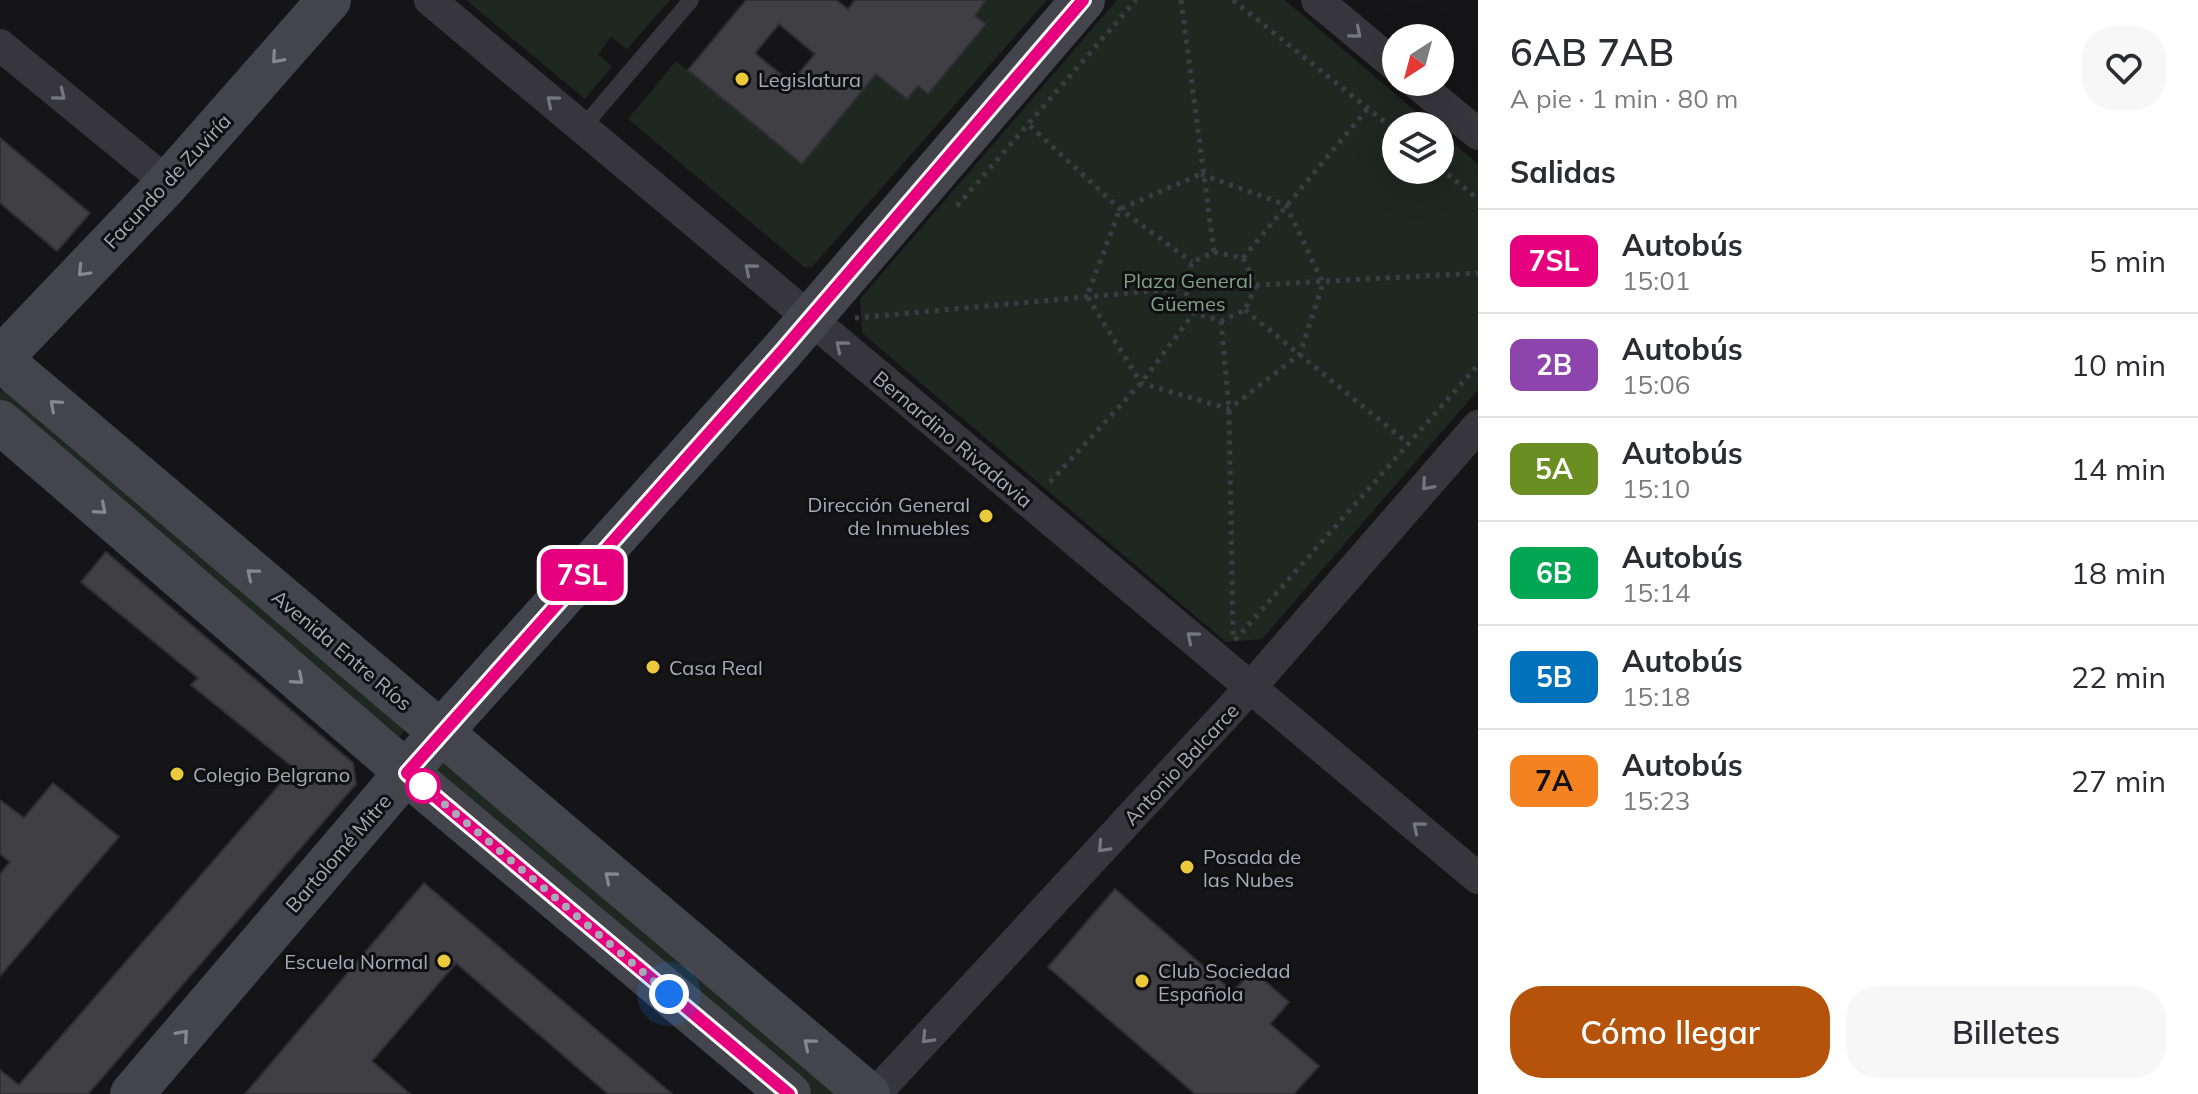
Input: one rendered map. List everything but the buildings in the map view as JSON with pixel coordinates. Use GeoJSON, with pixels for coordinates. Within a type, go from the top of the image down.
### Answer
{"type":"FeatureCollection","features":[{"type":"Feature","properties":{"kind":"main road","name":"Facundo de Zuviría"},"geometry":{"type":"LineString","coordinates":[[0,359],[168,183],[329,0]]}},
{"type":"Feature","properties":{"kind":"main road","name":"Bartolomé Mitre"},"geometry":{"type":"LineString","coordinates":[[132,1094],[439,734],[839,311],[1083,0]]}},
{"type":"Feature","properties":{"kind":"main road","name":"Avenida Entre Ríos"},"geometry":{"type":"LineString","coordinates":[[0,359],[439,734],[868,1094]]}},
{"type":"Feature","properties":{"kind":"main road"},"geometry":{"type":"LineString","coordinates":[[0,422],[407,773],[789,1094]]}},
{"type":"Feature","properties":{"kind":"street","name":"Bernardino Rivadavia"},"geometry":{"type":"LineString","coordinates":[[430,0],[583,127],[839,311],[1260,678],[1478,878]]}},
{"type":"Feature","properties":{"kind":"street"},"geometry":{"type":"LineString","coordinates":[[1317,0],[1382,54]]}},
{"type":"Feature","properties":{"kind":"street"},"geometry":{"type":"LineString","coordinates":[[0,45],[168,183]]}},
{"type":"Feature","properties":{"kind":"street"},"geometry":{"type":"LineString","coordinates":[[1432,96],[1478,134]]}},
{"type":"Feature","properties":{"kind":"street","name":"Antonio Balcarce"},"geometry":{"type":"LineString","coordinates":[[875,1094],[1260,678],[1478,426]]}},
{"type":"Feature","properties":{"kind":"lane"},"geometry":{"type":"LineString","coordinates":[[583,127],[691,0]]}},
{"type":"Feature","properties":{"kind":"path"},"geometry":{"type":"LineString","coordinates":[[947,216],[1030,126],[1136,0]]}},
{"type":"Feature","properties":{"kind":"path"},"geometry":{"type":"LineString","coordinates":[[1181,0],[1201,174],[1214,252]]}},
{"type":"Feature","properties":{"kind":"path"},"geometry":{"type":"LineString","coordinates":[[1233,0],[1382,120]]}},
{"type":"Feature","properties":{"kind":"path"},"geometry":{"type":"LineString","coordinates":[[1243,258],[1368,108]]}},
{"type":"Feature","properties":{"kind":"path"},"geometry":{"type":"LineString","coordinates":[[1030,126],[1120,209],[1192,262]]}},
{"type":"Feature","properties":{"kind":"path"},"geometry":{"type":"LineString","coordinates":[[1087,296],[1120,209],[1201,174],[1286,205],[1323,283],[1300,354],[1229,409]]}},
{"type":"Feature","properties":{"kind":"path"},"geometry":{"type":"LineString","coordinates":[[1454,179],[1478,199]]}},
{"type":"Feature","properties":{"kind":"path"},"geometry":{"type":"LineString","coordinates":[[1194,313],[1184,288],[1192,262],[1214,252],[1243,258]]}},
{"type":"Feature","properties":{"kind":"path"},"geometry":{"type":"LineString","coordinates":[[1194,313],[1221,321],[1245,310],[1256,285],[1243,258]]}},
{"type":"Feature","properties":{"kind":"path"},"geometry":{"type":"LineString","coordinates":[[1256,285],[1478,273]]}},
{"type":"Feature","properties":{"kind":"path"},"geometry":{"type":"LineString","coordinates":[[839,311],[1184,288]]}},
{"type":"Feature","properties":{"kind":"path"},"geometry":{"type":"LineString","coordinates":[[1087,296],[1141,383],[1229,409]]}},
{"type":"Feature","properties":{"kind":"path"},"geometry":{"type":"LineString","coordinates":[[1245,310],[1409,444]]}},
{"type":"Feature","properties":{"kind":"path"},"geometry":{"type":"LineString","coordinates":[[839,311],[867,329]]}},
{"type":"Feature","properties":{"kind":"path"},"geometry":{"type":"LineString","coordinates":[[1050,482],[1141,383],[1194,313]]}},
{"type":"Feature","properties":{"kind":"path"},"geometry":{"type":"LineString","coordinates":[[1221,321],[1229,409],[1233,642]]}},
{"type":"Feature","properties":{"kind":"path"},"geometry":{"type":"LineString","coordinates":[[1233,642],[1478,365]]}},
{"type":"Feature","properties":{"kind":"path"},"geometry":{"type":"LineString","coordinates":[[1038,472],[1061,492]]}},
{"type":"Feature","properties":{"kind":"path"},"geometry":{"type":"LineString","coordinates":[[1222,632],[1260,678]]}},
{"type":"Feature","properties":{"kind":"green space"},"geometry":{"type":"Polygon","coordinates":[[[466,0],[670,0],[627,49],[611,37],[598,54],[612,67],[585,99],[466,0]]]}},
{"type":"Feature","properties":{"kind":"green space"},"geometry":{"type":"Polygon","coordinates":[[[986,0],[1047,0],[812,267],[804,267],[628,119],[676,61],[802,164],[876,74],[907,99],[918,86],[928,94],[986,24],[975,16],[986,0]]]}},
{"type":"Feature","properties":{"kind":"green space","name":"Plaza General Güemes"},"geometry":{"type":"Polygon","coordinates":[[[1117,0],[1285,0],[1382,83],[1382,96],[1398,96],[1417,112],[1382,112],[1382,184],[1454,184],[1454,144],[1478,164],[1478,390],[1262,639],[1226,642],[862,333],[860,299],[1117,0]]]}},
{"type":"Feature","properties":{"kind":"green space"},"geometry":{"type":"Polygon","coordinates":[[[6,385],[410,724],[396,741],[0,408],[0,392],[6,385]]]}},
{"type":"Feature","properties":{"kind":"green space"},"geometry":{"type":"Polygon","coordinates":[[[443,755],[847,1094],[813,1094],[429,772],[443,755]]]}},
{"type":"Feature","properties":{"kind":"bus line","name":"7SL"},"geometry":{"type":"LineString","coordinates":[[789,1094],[407,773],[782,351],[1083,0]]}},
{"type":"Feature","properties":{"kind":"place","name":"Legislatura"},"geometry":{"type":"Point","coordinates":[742,79]}},
{"type":"Feature","properties":{"kind":"place","name":"Dirección General de Inmuebles"},"geometry":{"type":"Point","coordinates":[986,516]}},
{"type":"Feature","properties":{"kind":"place","name":"Casa Real"},"geometry":{"type":"Point","coordinates":[653,667]}},
{"type":"Feature","properties":{"kind":"place","name":"Colegio Belgrano"},"geometry":{"type":"Point","coordinates":[177,774]}},
{"type":"Feature","properties":{"kind":"place","name":"Posada de las Nubes"},"geometry":{"type":"Point","coordinates":[1187,867]}},
{"type":"Feature","properties":{"kind":"place","name":"Escuela Normal"},"geometry":{"type":"Point","coordinates":[444,961]}},
{"type":"Feature","properties":{"kind":"place","name":"Club Sociedad Española"},"geometry":{"type":"Point","coordinates":[1142,981]}},
{"type":"Feature","properties":{"kind":"route"},"geometry":{"type":"LineString","coordinates":[[423,786],[669,994]]}}]}
